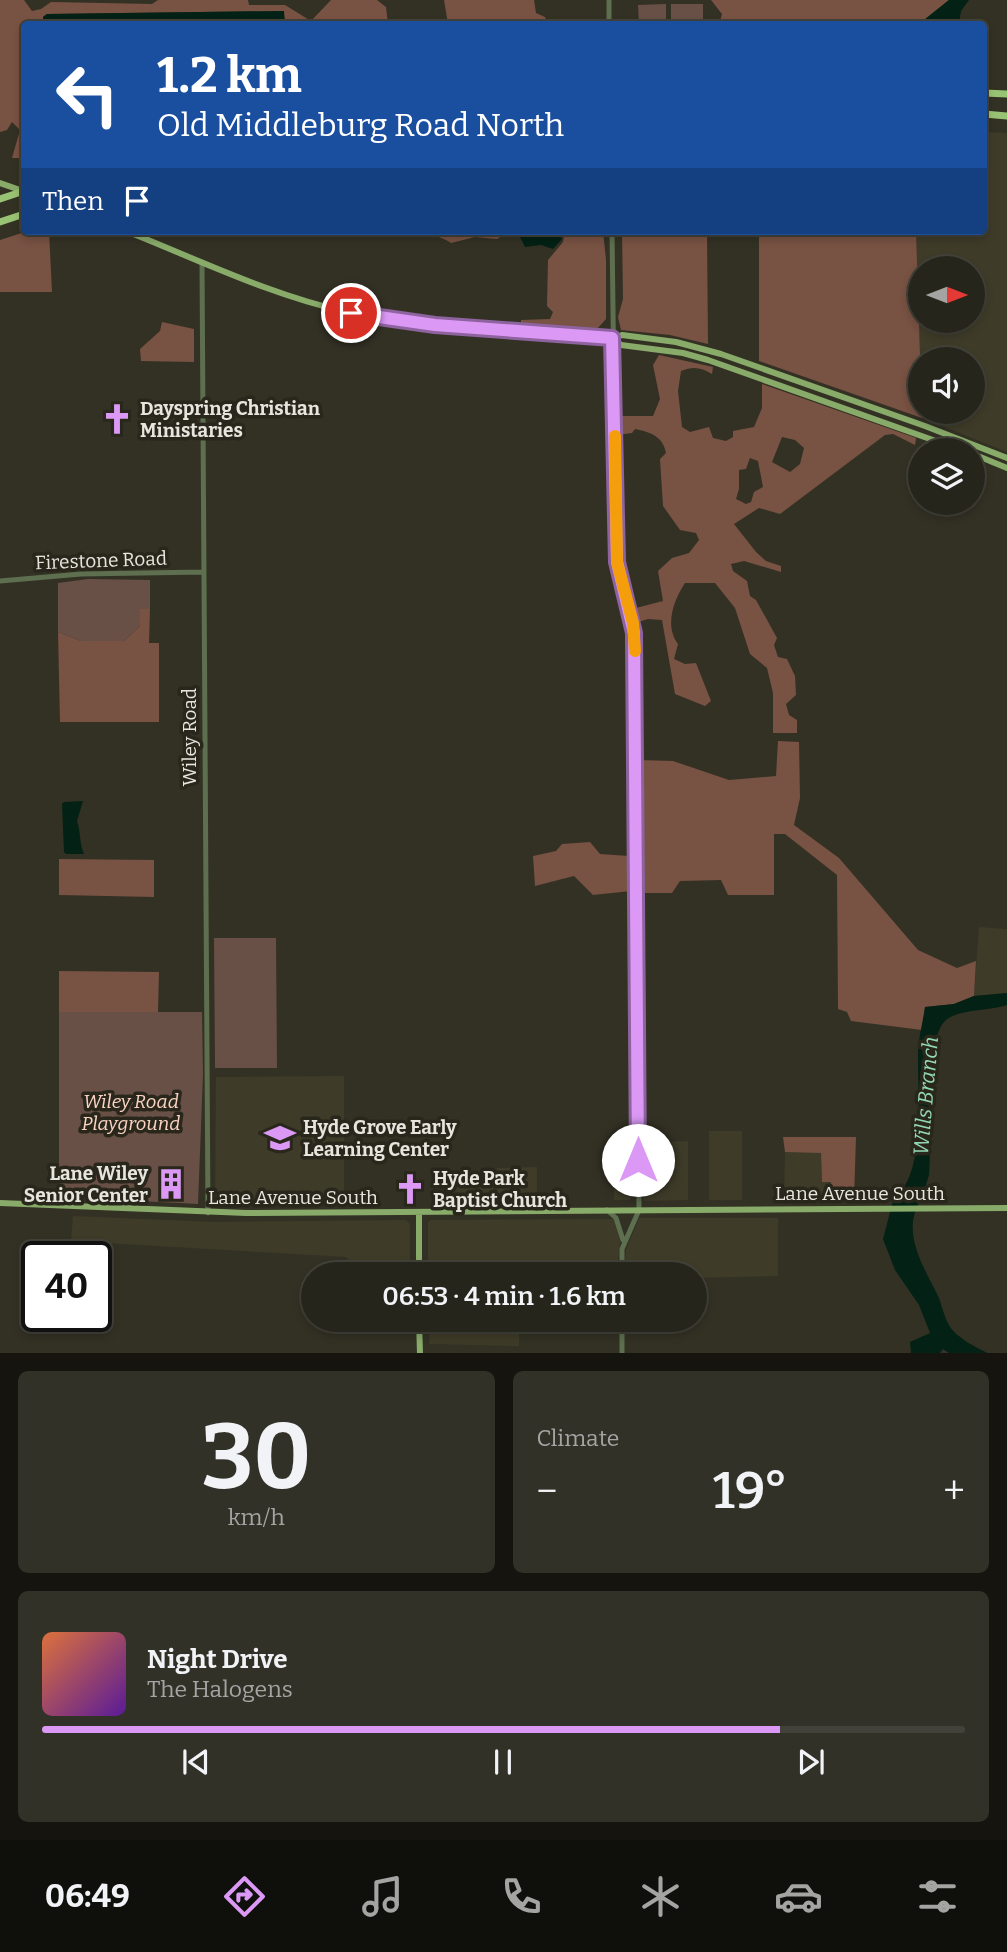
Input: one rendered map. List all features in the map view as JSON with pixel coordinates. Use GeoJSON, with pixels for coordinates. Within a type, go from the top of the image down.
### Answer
{"type":"FeatureCollection","features":[{"type":"Feature","properties":{"kind":"highway"},"geometry":{"type":"LineString","coordinates":[[987,93],[1007,94]]}},
{"type":"Feature","properties":{"kind":"highway"},"geometry":{"type":"LineString","coordinates":[[987,114],[1007,116]]}},
{"type":"Feature","properties":{"kind":"highway"},"geometry":{"type":"LineString","coordinates":[[0,199],[21,192]]}},
{"type":"Feature","properties":{"kind":"highway"},"geometry":{"type":"LineString","coordinates":[[0,222],[21,215]]}},
{"type":"Feature","properties":{"kind":"main road"},"geometry":{"type":"LineString","coordinates":[[0,183],[21,190]]}},
{"type":"Feature","properties":{"kind":"main road"},"geometry":{"type":"LineString","coordinates":[[136,235],[271,290],[351,313],[435,325],[612,338],[622,335],[693,345],[925,425],[1007,458]]}},
{"type":"Feature","properties":{"kind":"main road"},"geometry":{"type":"LineString","coordinates":[[612,338],[621,345],[683,353],[708,360],[928,438]]}},
{"type":"Feature","properties":{"kind":"main road"},"geometry":{"type":"LineString","coordinates":[[820,399],[823,390]]}},
{"type":"Feature","properties":{"kind":"main road"},"geometry":{"type":"LineString","coordinates":[[985,459],[1007,468]]}},
{"type":"Feature","properties":{"kind":"main road","name":"Lane Avenue South"},"geometry":{"type":"LineString","coordinates":[[0,1203],[208,1213],[1007,1208]]}},
{"type":"Feature","properties":{"kind":"main road"},"geometry":{"type":"LineString","coordinates":[[419,1212],[419,1262]]}},
{"type":"Feature","properties":{"kind":"main road"},"geometry":{"type":"LineString","coordinates":[[419,1332],[419,1353]]}},
{"type":"Feature","properties":{"kind":"street"},"geometry":{"type":"LineString","coordinates":[[609,0],[609,21]]}},
{"type":"Feature","properties":{"kind":"street"},"geometry":{"type":"LineString","coordinates":[[612,235],[617,562],[633,623],[635,645],[639,1210],[624,1242],[623,1262]]}},
{"type":"Feature","properties":{"kind":"street","name":"Wiley Road"},"geometry":{"type":"LineString","coordinates":[[202,262],[208,1213]]}},
{"type":"Feature","properties":{"kind":"street","name":"Firestone Road"},"geometry":{"type":"LineString","coordinates":[[0,581],[81,574],[204,572]]}},
{"type":"Feature","properties":{"kind":"street"},"geometry":{"type":"LineString","coordinates":[[607,1210],[616,1218],[624,1242]]}},
{"type":"Feature","properties":{"kind":"street"},"geometry":{"type":"LineString","coordinates":[[622,1332],[622,1353]]}},
{"type":"Feature","properties":{"kind":"shaded area"},"geometry":{"type":"Polygon","coordinates":[[[0,0],[24,0],[32,11],[51,2],[152,4],[158,0],[248,0],[249,5],[285,5],[311,21],[285,21],[283,11],[47,14],[43,17],[44,21],[21,21],[21,158],[12,158],[20,130],[12,122],[7,130],[0,132],[0,0]]]}},
{"type":"Feature","properties":{"kind":"shaded area"},"geometry":{"type":"Polygon","coordinates":[[[331,0],[377,0],[386,7],[388,21],[311,21],[331,0]]]}},
{"type":"Feature","properties":{"kind":"shaded area"},"geometry":{"type":"Polygon","coordinates":[[[444,0],[534,0],[536,13],[545,17],[547,21],[448,21],[444,0]]]}},
{"type":"Feature","properties":{"kind":"shaded area"},"geometry":{"type":"Polygon","coordinates":[[[711,0],[949,0],[923,21],[720,21],[722,14],[711,0]]]}},
{"type":"Feature","properties":{"kind":"shaded area"},"geometry":{"type":"Polygon","coordinates":[[[987,132],[1007,133],[1007,452],[985,443],[985,438],[972,438],[937,424],[985,424],[985,347],[919,347],[919,333],[985,333],[985,256],[917,256],[916,235],[987,235],[987,132]]]}},
{"type":"Feature","properties":{"kind":"shaded area"},"geometry":{"type":"Polygon","coordinates":[[[21,233],[49,235],[52,292],[0,292],[0,240],[21,233]]]}},
{"type":"Feature","properties":{"kind":"shaded area"},"geometry":{"type":"Polygon","coordinates":[[[435,235],[502,236],[497,239],[475,237],[451,243],[435,235]]]}},
{"type":"Feature","properties":{"kind":"shaded area"},"geometry":{"type":"Polygon","coordinates":[[[603,235],[606,319],[597,329],[521,323],[521,320],[550,319],[553,312],[547,306],[548,260],[563,242],[564,236],[603,235]]]}},
{"type":"Feature","properties":{"kind":"shaded area"},"geometry":{"type":"Polygon","coordinates":[[[622,235],[707,235],[708,344],[670,335],[621,330],[618,317],[623,299],[622,235]]]}},
{"type":"Feature","properties":{"kind":"shaded area"},"geometry":{"type":"Polygon","coordinates":[[[759,235],[916,235],[917,256],[908,256],[908,333],[919,333],[920,347],[908,347],[908,413],[759,361],[759,235]]]}},
{"type":"Feature","properties":{"kind":"shaded area"},"geometry":{"type":"Polygon","coordinates":[[[162,322],[194,329],[194,362],[141,361],[140,349],[160,331],[162,322]]]}},
{"type":"Feature","properties":{"kind":"shaded area"},"geometry":{"type":"Polygon","coordinates":[[[659,355],[713,367],[712,374],[697,368],[681,371],[678,391],[682,427],[690,432],[709,427],[713,438],[726,441],[733,437],[733,431],[754,427],[762,408],[762,384],[916,438],[908,438],[908,442],[893,434],[885,435],[780,514],[759,508],[734,524],[766,561],[781,566],[781,572],[744,561],[731,564],[733,571],[747,581],[750,596],[756,600],[777,638],[774,645],[778,657],[787,659],[795,676],[796,695],[786,704],[789,715],[797,720],[797,733],[773,733],[773,693],[767,668],[750,654],[735,608],[715,583],[685,583],[674,605],[671,621],[678,644],[674,659],[685,664],[696,663],[711,701],[705,706],[675,694],[662,620],[648,619],[635,623],[632,609],[663,601],[658,571],[672,558],[689,553],[699,540],[696,533],[680,530],[663,506],[660,459],[666,453],[662,442],[651,433],[635,429],[632,433],[617,435],[617,416],[653,416],[660,399],[653,365],[659,355]],[[782,437],[772,462],[790,472],[800,464],[804,448],[795,440],[782,437]],[[750,458],[746,469],[739,470],[736,499],[746,504],[751,502],[754,492],[763,487],[758,461],[750,458]]]}},
{"type":"Feature","properties":{"kind":"shaded area"},"geometry":{"type":"Polygon","coordinates":[[[140,609],[150,609],[149,643],[159,643],[159,722],[60,722],[58,632],[81,641],[124,641],[140,626],[140,609]]]}},
{"type":"Feature","properties":{"kind":"shaded area"},"geometry":{"type":"Polygon","coordinates":[[[778,741],[799,742],[800,798],[794,825],[839,858],[918,950],[957,968],[976,961],[974,996],[954,1004],[925,1007],[922,1030],[851,1021],[847,1012],[838,1009],[837,875],[785,834],[774,834],[774,895],[728,895],[721,880],[680,881],[672,893],[640,893],[638,760],[673,761],[729,780],[776,776],[778,741]]]}},
{"type":"Feature","properties":{"kind":"shaded area"},"geometry":{"type":"Polygon","coordinates":[[[590,842],[600,854],[629,856],[631,891],[593,895],[574,876],[535,886],[533,856],[556,851],[562,844],[590,842]]]}},
{"type":"Feature","properties":{"kind":"shaded area"},"geometry":{"type":"Polygon","coordinates":[[[59,859],[154,860],[154,897],[59,895],[59,859]]]}},
{"type":"Feature","properties":{"kind":"shaded area"},"geometry":{"type":"Polygon","coordinates":[[[979,927],[1007,929],[1007,993],[974,996],[979,927]]]}},
{"type":"Feature","properties":{"kind":"shaded area"},"geometry":{"type":"Polygon","coordinates":[[[59,971],[159,972],[158,1012],[59,1012],[59,971]]]}},
{"type":"Feature","properties":{"kind":"shaded area","name":"Hyde Grove Early Learning Center"},"geometry":{"type":"Polygon","coordinates":[[[344,1076],[344,1199],[217,1204],[216,1077],[344,1076]]]}},
{"type":"Feature","properties":{"kind":"shaded area"},"geometry":{"type":"Polygon","coordinates":[[[709,1131],[742,1131],[742,1200],[709,1200],[709,1131]]]}},
{"type":"Feature","properties":{"kind":"shaded area"},"geometry":{"type":"Polygon","coordinates":[[[783,1137],[856,1137],[854,1199],[831,1200],[831,1182],[822,1182],[821,1153],[785,1152],[783,1137]]]}},
{"type":"Feature","properties":{"kind":"shaded area"},"geometry":{"type":"Polygon","coordinates":[[[688,1141],[688,1200],[644,1201],[641,1143],[688,1141]]]}},
{"type":"Feature","properties":{"kind":"shaded area"},"geometry":{"type":"Polygon","coordinates":[[[785,1152],[821,1152],[822,1181],[831,1182],[831,1200],[788,1200],[784,1195],[785,1152]]]}},
{"type":"Feature","properties":{"kind":"shaded area"},"geometry":{"type":"Polygon","coordinates":[[[537,1167],[537,1201],[501,1202],[497,1196],[497,1168],[537,1167]]]}},
{"type":"Feature","properties":{"kind":"shaded area"},"geometry":{"type":"Polygon","coordinates":[[[614,1167],[631,1167],[630,1200],[614,1200],[614,1167]]]}},
{"type":"Feature","properties":{"kind":"shaded area"},"geometry":{"type":"Polygon","coordinates":[[[493,1174],[493,1189],[489,1202],[455,1202],[454,1175],[493,1174]]]}},
{"type":"Feature","properties":{"kind":"shaded area"},"geometry":{"type":"Polygon","coordinates":[[[73,1216],[215,1222],[406,1220],[410,1224],[410,1262],[351,1262],[346,1257],[112,1243],[112,1241],[71,1241],[73,1216]]]}},
{"type":"Feature","properties":{"kind":"shaded area"},"geometry":{"type":"Polygon","coordinates":[[[639,1218],[778,1218],[778,1276],[707,1278],[707,1262],[625,1262],[626,1250],[639,1218]]]}},
{"type":"Feature","properties":{"kind":"shaded area"},"geometry":{"type":"Polygon","coordinates":[[[614,1219],[619,1230],[618,1262],[428,1262],[428,1222],[614,1219]]]}},
{"type":"Feature","properties":{"kind":"shaded area"},"geometry":{"type":"Polygon","coordinates":[[[430,1332],[519,1332],[519,1346],[429,1344],[430,1332]]]}},
{"type":"Feature","properties":{"kind":"green space"},"geometry":{"type":"Polygon","coordinates":[[[666,4],[666,21],[639,21],[638,5],[666,4]]]}},
{"type":"Feature","properties":{"kind":"green space"},"geometry":{"type":"Polygon","coordinates":[[[671,4],[703,4],[703,21],[671,21],[671,4]]]}},
{"type":"Feature","properties":{"kind":"green space"},"geometry":{"type":"Polygon","coordinates":[[[88,579],[150,580],[150,609],[140,609],[140,626],[124,641],[81,641],[58,632],[58,583],[88,579]]]}},
{"type":"Feature","properties":{"kind":"green space"},"geometry":{"type":"Polygon","coordinates":[[[214,938],[276,938],[277,1068],[215,1068],[214,938]]]}},
{"type":"Feature","properties":{"kind":"green space","name":"Wiley Road Playground"},"geometry":{"type":"Polygon","coordinates":[[[59,1012],[202,1012],[203,1074],[198,1204],[59,1197],[59,1012]]]}},
{"type":"Feature","properties":{"kind":"water"},"geometry":{"type":"Polygon","coordinates":[[[949,0],[969,0],[961,11],[959,21],[923,21],[949,0]]]}},
{"type":"Feature","properties":{"kind":"water"},"geometry":{"type":"Polygon","coordinates":[[[284,11],[285,21],[44,21],[43,17],[47,14],[284,11]]]}},
{"type":"Feature","properties":{"kind":"water"},"geometry":{"type":"Polygon","coordinates":[[[519,235],[559,235],[562,239],[553,249],[541,245],[525,247],[519,235]]]}},
{"type":"Feature","properties":{"kind":"water"},"geometry":{"type":"Polygon","coordinates":[[[83,801],[77,821],[84,854],[66,854],[62,804],[83,801]]]}},
{"type":"Feature","properties":{"kind":"water","name":"Wills Branch"},"geometry":{"type":"Polygon","coordinates":[[[1007,993],[1007,1005],[957,1014],[945,1021],[938,1032],[931,1070],[929,1175],[913,1221],[917,1251],[948,1324],[962,1339],[987,1353],[949,1353],[943,1349],[940,1353],[911,1353],[910,1342],[930,1333],[919,1305],[895,1270],[883,1239],[894,1197],[912,1171],[916,1151],[919,1107],[918,1050],[925,1007],[954,1004],[974,996],[1007,993]]]}},
{"type":"Feature","properties":{"kind":"slow traffic"},"geometry":{"type":"LineString","coordinates":[[615,436],[617,562],[633,623],[635,651]]}},
{"type":"Feature","properties":{"kind":"place","name":"Dayspring Christian Ministaries"},"geometry":{"type":"Point","coordinates":[117,419]}},
{"type":"Feature","properties":{"kind":"place","name":"Hyde Grove Early Learning Center"},"geometry":{"type":"Point","coordinates":[280,1138]}},
{"type":"Feature","properties":{"kind":"place","name":"Lane Wiley Senior Center"},"geometry":{"type":"Point","coordinates":[171,1184]}},
{"type":"Feature","properties":{"kind":"place","name":"Hyde Park Baptist Church"},"geometry":{"type":"Point","coordinates":[410,1189]}},
{"type":"Feature","properties":{"kind":"route"},"geometry":{"type":"LineString","coordinates":[[351,313],[435,325],[612,338],[617,562],[634,633],[638,1160]]}}]}
